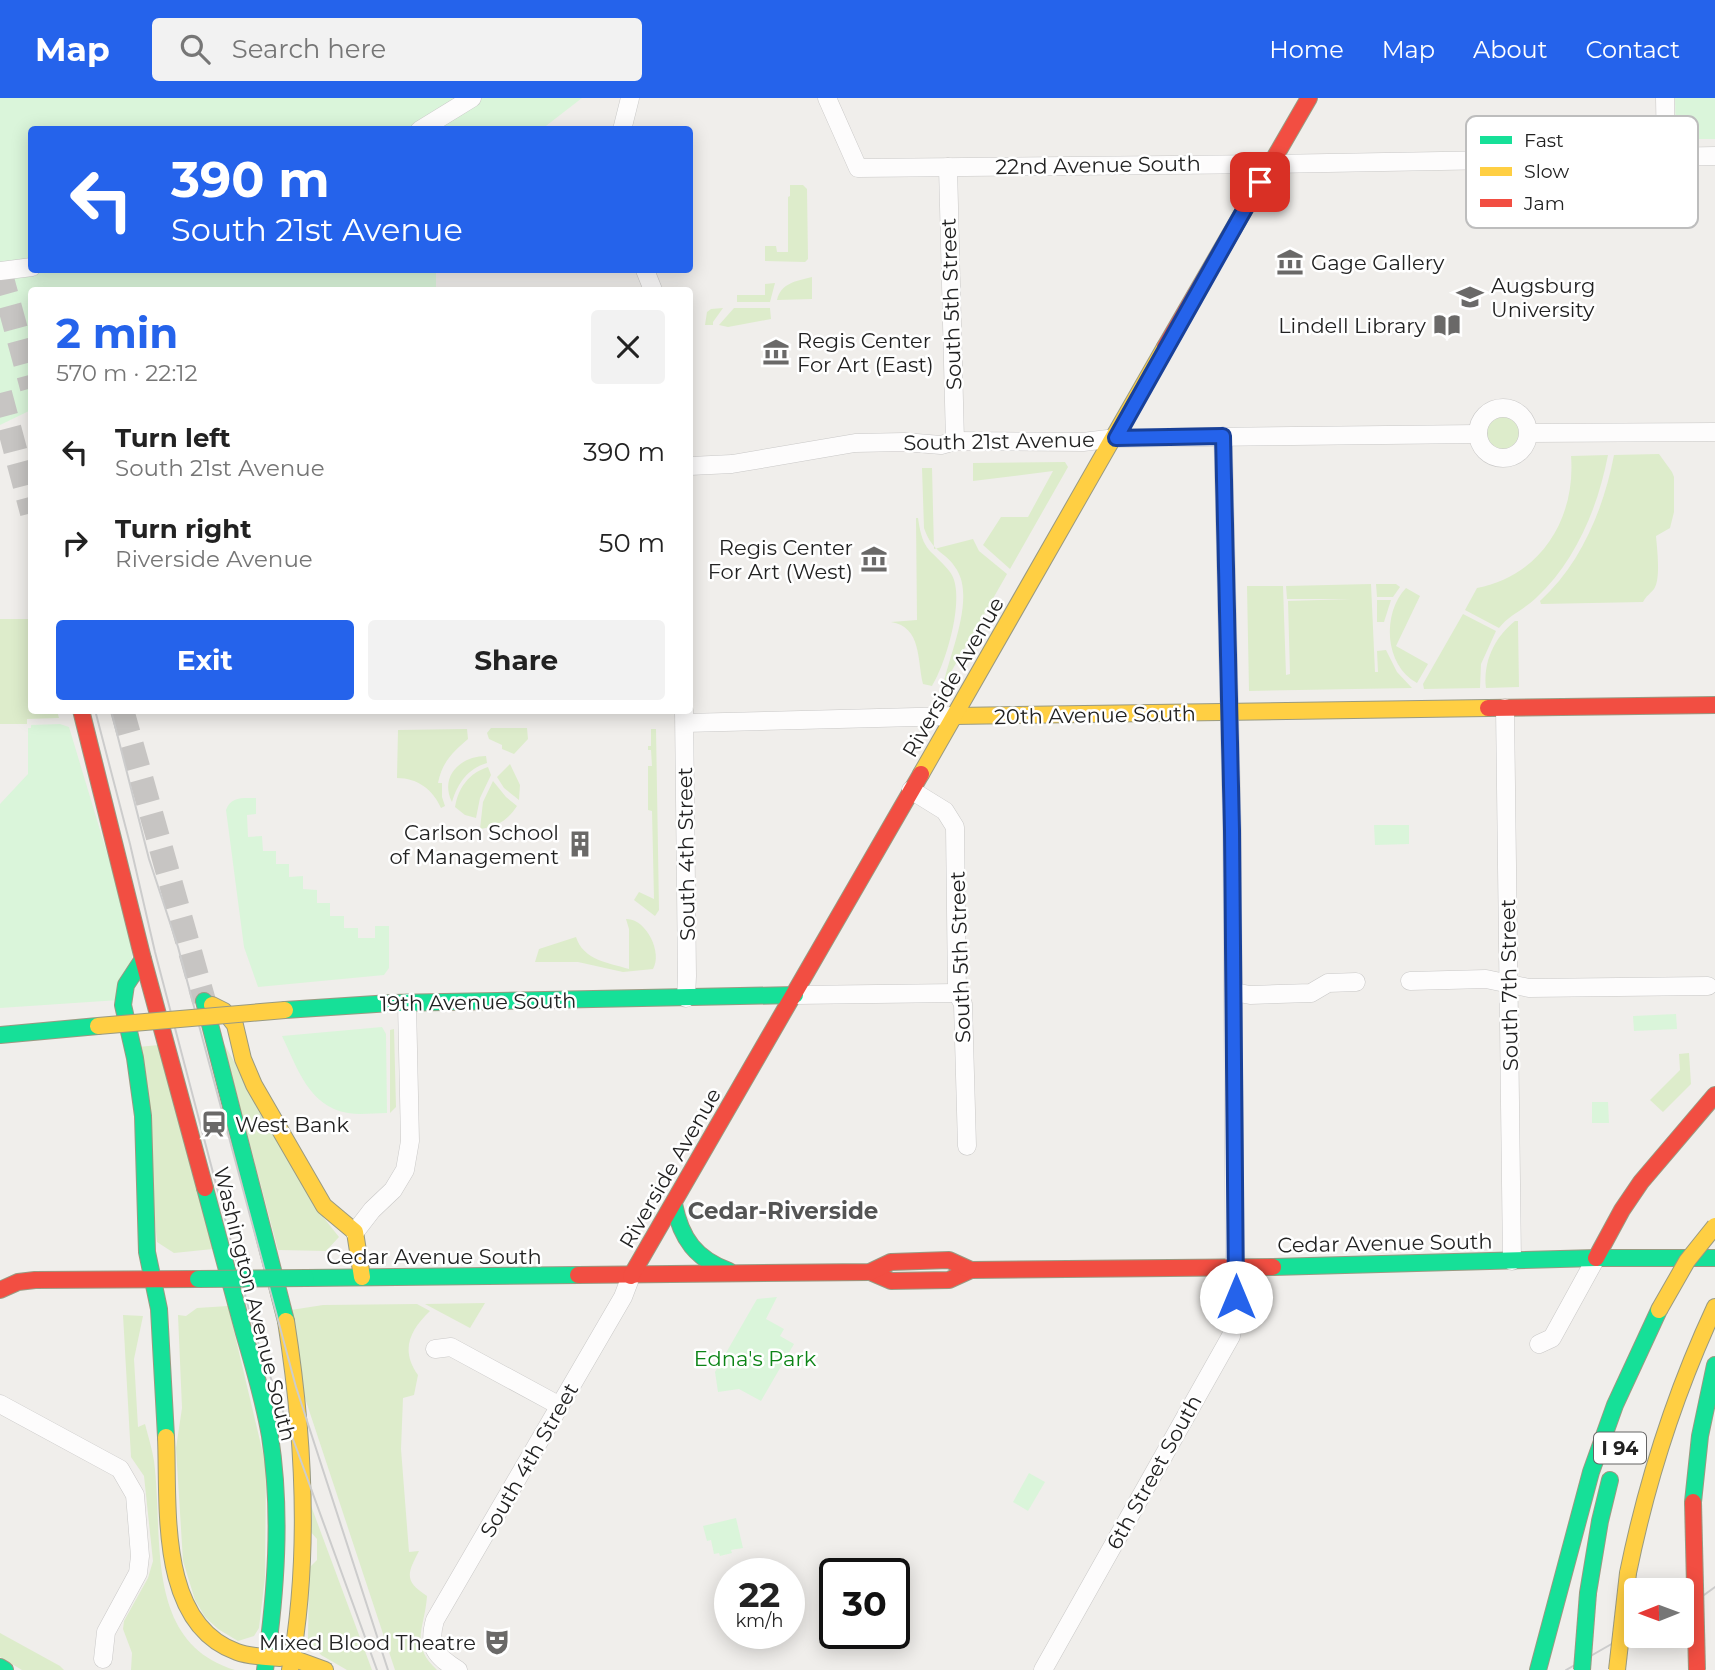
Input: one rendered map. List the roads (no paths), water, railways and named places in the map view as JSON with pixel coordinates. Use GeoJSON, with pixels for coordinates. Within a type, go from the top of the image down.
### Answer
{"type":"FeatureCollection","features":[{"type":"Feature","properties":{"kind":"main road","name":"Riverside Avenue"},"geometry":{"type":"LineString","coordinates":[[631,1276],[1116,438],[1309,98]]}},
{"type":"Feature","properties":{"kind":"main road","name":"20th Avenue South"},"geometry":{"type":"LineString","coordinates":[[955,716],[1715,705]]}},
{"type":"Feature","properties":{"kind":"main road","name":"Washington Avenue South"},"geometry":{"type":"LineString","coordinates":[[82,714],[143,959],[258,1383],[271,1443],[276,1504],[276,1561],[274,1611],[266,1664]]}},
{"type":"Feature","properties":{"kind":"main road"},"geometry":{"type":"LineString","coordinates":[[143,959],[126,985],[123,1005],[135,1058],[143,1116],[148,1252],[159,1309],[172,1563],[178,1590],[201,1629],[218,1641],[266,1664],[291,1664],[325,1670]]}},
{"type":"Feature","properties":{"kind":"main road","name":"19th Avenue South"},"geometry":{"type":"LineString","coordinates":[[0,1035],[285,1010],[407,1003],[795,995]]}},
{"type":"Feature","properties":{"kind":"main road","name":"Washington Avenue South"},"geometry":{"type":"LineString","coordinates":[[291,1664],[299,1620],[302,1575],[296,1387],[284,1311],[204,1001],[224,1011],[235,1025],[243,1059],[254,1085],[309,1182],[324,1206],[355,1232]]}},
{"type":"Feature","properties":{"kind":"main road"},"geometry":{"type":"LineString","coordinates":[[1595,1258],[1641,1182],[1715,1095]]}},
{"type":"Feature","properties":{"kind":"main road"},"geometry":{"type":"LineString","coordinates":[[674,1204],[678,1227],[698,1255],[708,1265],[736,1273]]}},
{"type":"Feature","properties":{"kind":"main road"},"geometry":{"type":"LineString","coordinates":[[1538,1670],[1600,1446],[1620,1393],[1659,1310],[1687,1261],[1715,1226]]}},
{"type":"Feature","properties":{"kind":"main road"},"geometry":{"type":"LineString","coordinates":[[355,1232],[362,1277]]}},
{"type":"Feature","properties":{"kind":"main road"},"geometry":{"type":"LineString","coordinates":[[1667,1331],[1715,1234]]}},
{"type":"Feature","properties":{"kind":"main road","name":"Cedar Avenue South"},"geometry":{"type":"LineString","coordinates":[[0,1290],[18,1282],[34,1280],[870,1272],[891,1281],[949,1280],[971,1270],[1323,1267],[1595,1258],[1715,1258]]}},
{"type":"Feature","properties":{"kind":"main road","name":"I 94"},"geometry":{"type":"LineString","coordinates":[[1617,1670],[1628,1573],[1647,1490],[1667,1421],[1714,1308]]}},
{"type":"Feature","properties":{"kind":"main road"},"geometry":{"type":"LineString","coordinates":[[1697,1670],[1693,1502],[1700,1436],[1715,1365]]}},
{"type":"Feature","properties":{"kind":"main road","name":"I 94"},"geometry":{"type":"LineString","coordinates":[[1582,1670],[1588,1593],[1600,1521],[1612,1471]]}},
{"type":"Feature","properties":{"kind":"main road"},"geometry":{"type":"LineString","coordinates":[[0,1667],[5,1670]]}},
{"type":"Feature","properties":{"kind":"street"},"geometry":{"type":"LineString","coordinates":[[426,126],[472,98]]}},
{"type":"Feature","properties":{"kind":"street"},"geometry":{"type":"LineString","coordinates":[[623,126],[629,98]]}},
{"type":"Feature","properties":{"kind":"street","name":"22nd Avenue South"},"geometry":{"type":"LineString","coordinates":[[827,98],[858,168],[1466,160]]}},
{"type":"Feature","properties":{"kind":"street"},"geometry":{"type":"LineString","coordinates":[[1665,98],[1665,116]]}},
{"type":"Feature","properties":{"kind":"street","name":"South 5th Street"},"geometry":{"type":"LineString","coordinates":[[948,167],[955,441]]}},
{"type":"Feature","properties":{"kind":"street"},"geometry":{"type":"LineString","coordinates":[[0,271],[28,268]]}},
{"type":"Feature","properties":{"kind":"street"},"geometry":{"type":"LineString","coordinates":[[1504,407],[1519,412],[1529,433],[1522,450],[1507,458],[1491,455],[1480,442],[1478,434],[1482,418],[1495,408],[1504,407]]}},
{"type":"Feature","properties":{"kind":"street"},"geometry":{"type":"LineString","coordinates":[[1529,433],[1715,432]]}},
{"type":"Feature","properties":{"kind":"street","name":"South 21st Avenue"},"geometry":{"type":"LineString","coordinates":[[693,466],[732,464],[855,443],[904,442],[941,445],[955,441],[1083,442],[1116,438],[1478,434]]}},
{"type":"Feature","properties":{"kind":"street","name":"6th Street South"},"geometry":{"type":"LineString","coordinates":[[1043,1670],[1231,1336],[1235,1316],[1234,992],[1223,436]]}},
{"type":"Feature","properties":{"kind":"street","name":"South 7th Street"},"geometry":{"type":"LineString","coordinates":[[1505,708],[1512,1261]]}},
{"type":"Feature","properties":{"kind":"street","name":"20th Avenue South"},"geometry":{"type":"LineString","coordinates":[[684,717],[955,716]]}},
{"type":"Feature","properties":{"kind":"street","name":"South 4th Street"},"geometry":{"type":"LineString","coordinates":[[684,717],[688,976],[686,998]]}},
{"type":"Feature","properties":{"kind":"street","name":"South 5th Street"},"geometry":{"type":"LineString","coordinates":[[911,790],[945,811],[955,827],[957,993],[963,1004],[967,1146]]}},
{"type":"Feature","properties":{"kind":"street"},"geometry":{"type":"LineString","coordinates":[[1410,981],[1486,979],[1529,988],[1708,986]]}},
{"type":"Feature","properties":{"kind":"street"},"geometry":{"type":"LineString","coordinates":[[1234,992],[1251,995],[1311,993],[1328,984],[1356,982]]}},
{"type":"Feature","properties":{"kind":"street","name":"19th Avenue South"},"geometry":{"type":"LineString","coordinates":[[795,995],[957,993]]}},
{"type":"Feature","properties":{"kind":"street"},"geometry":{"type":"LineString","coordinates":[[355,1232],[372,1210],[393,1190],[405,1170],[410,1148],[407,1003]]}},
{"type":"Feature","properties":{"kind":"street"},"geometry":{"type":"LineString","coordinates":[[1539,1344],[1552,1338],[1595,1258]]}},
{"type":"Feature","properties":{"kind":"street","name":"South 4th Street"},"geometry":{"type":"LineString","coordinates":[[458,1670],[439,1658],[432,1646],[435,1620],[623,1297],[631,1276]]}},
{"type":"Feature","properties":{"kind":"street"},"geometry":{"type":"LineString","coordinates":[[435,1349],[450,1347],[560,1406]]}},
{"type":"Feature","properties":{"kind":"street"},"geometry":{"type":"LineString","coordinates":[[0,1404],[120,1469],[135,1495],[140,1556],[138,1573],[106,1632],[103,1659]]}},
{"type":"Feature","properties":{"kind":"tunnel"},"geometry":{"type":"LineString","coordinates":[[0,271],[28,373]]}},
{"type":"Feature","properties":{"kind":"tunnel"},"geometry":{"type":"LineString","coordinates":[[0,393],[28,498]]}},
{"type":"Feature","properties":{"kind":"tunnel"},"geometry":{"type":"LineString","coordinates":[[123,714],[204,1001]]}},
{"type":"Feature","properties":{"kind":"tram line"},"geometry":{"type":"LineString","coordinates":[[96,714],[155,952],[257,1340],[377,1670]]}},
{"type":"Feature","properties":{"kind":"tram line"},"geometry":{"type":"LineString","coordinates":[[112,714],[149,859],[178,947],[296,1387],[388,1670]]}},
{"type":"Feature","properties":{"kind":"tram line"},"geometry":{"type":"LineString","coordinates":[[1694,1602],[1715,1587]]}},
{"type":"Feature","properties":{"kind":"tram line"},"geometry":{"type":"LineString","coordinates":[[1566,1670],[1624,1637]]}},
{"type":"Feature","properties":{"kind":"place","name":"Gage Gallery"},"geometry":{"type":"Point","coordinates":[1290,262]}},
{"type":"Feature","properties":{"kind":"place","name":"Augsburg University"},"geometry":{"type":"Point","coordinates":[1470,297]}},
{"type":"Feature","properties":{"kind":"place","name":"Lindell Library"},"geometry":{"type":"Point","coordinates":[1447,325]}},
{"type":"Feature","properties":{"kind":"place","name":"Regis Center For Art (East)"},"geometry":{"type":"Point","coordinates":[776,352]}},
{"type":"Feature","properties":{"kind":"place","name":"Regis Center For Art (West)"},"geometry":{"type":"Point","coordinates":[874,559]}},
{"type":"Feature","properties":{"kind":"place","name":"Carlson School of Management"},"geometry":{"type":"Point","coordinates":[580,844]}},
{"type":"Feature","properties":{"kind":"place","name":"West Bank"},"geometry":{"type":"Point","coordinates":[214,1124]}},
{"type":"Feature","properties":{"kind":"place","name":"Mixed Blood Theatre"},"geometry":{"type":"Point","coordinates":[497,1642]}},
{"type":"Feature","properties":{"kind":"district","name":"Cedar-Riverside"},"geometry":{"type":"Point","coordinates":[783,1211]}},
{"type":"Feature","properties":{"kind":"park label","name":"Edna's Park"},"geometry":{"type":"Point","coordinates":[755,1358]}}]}
